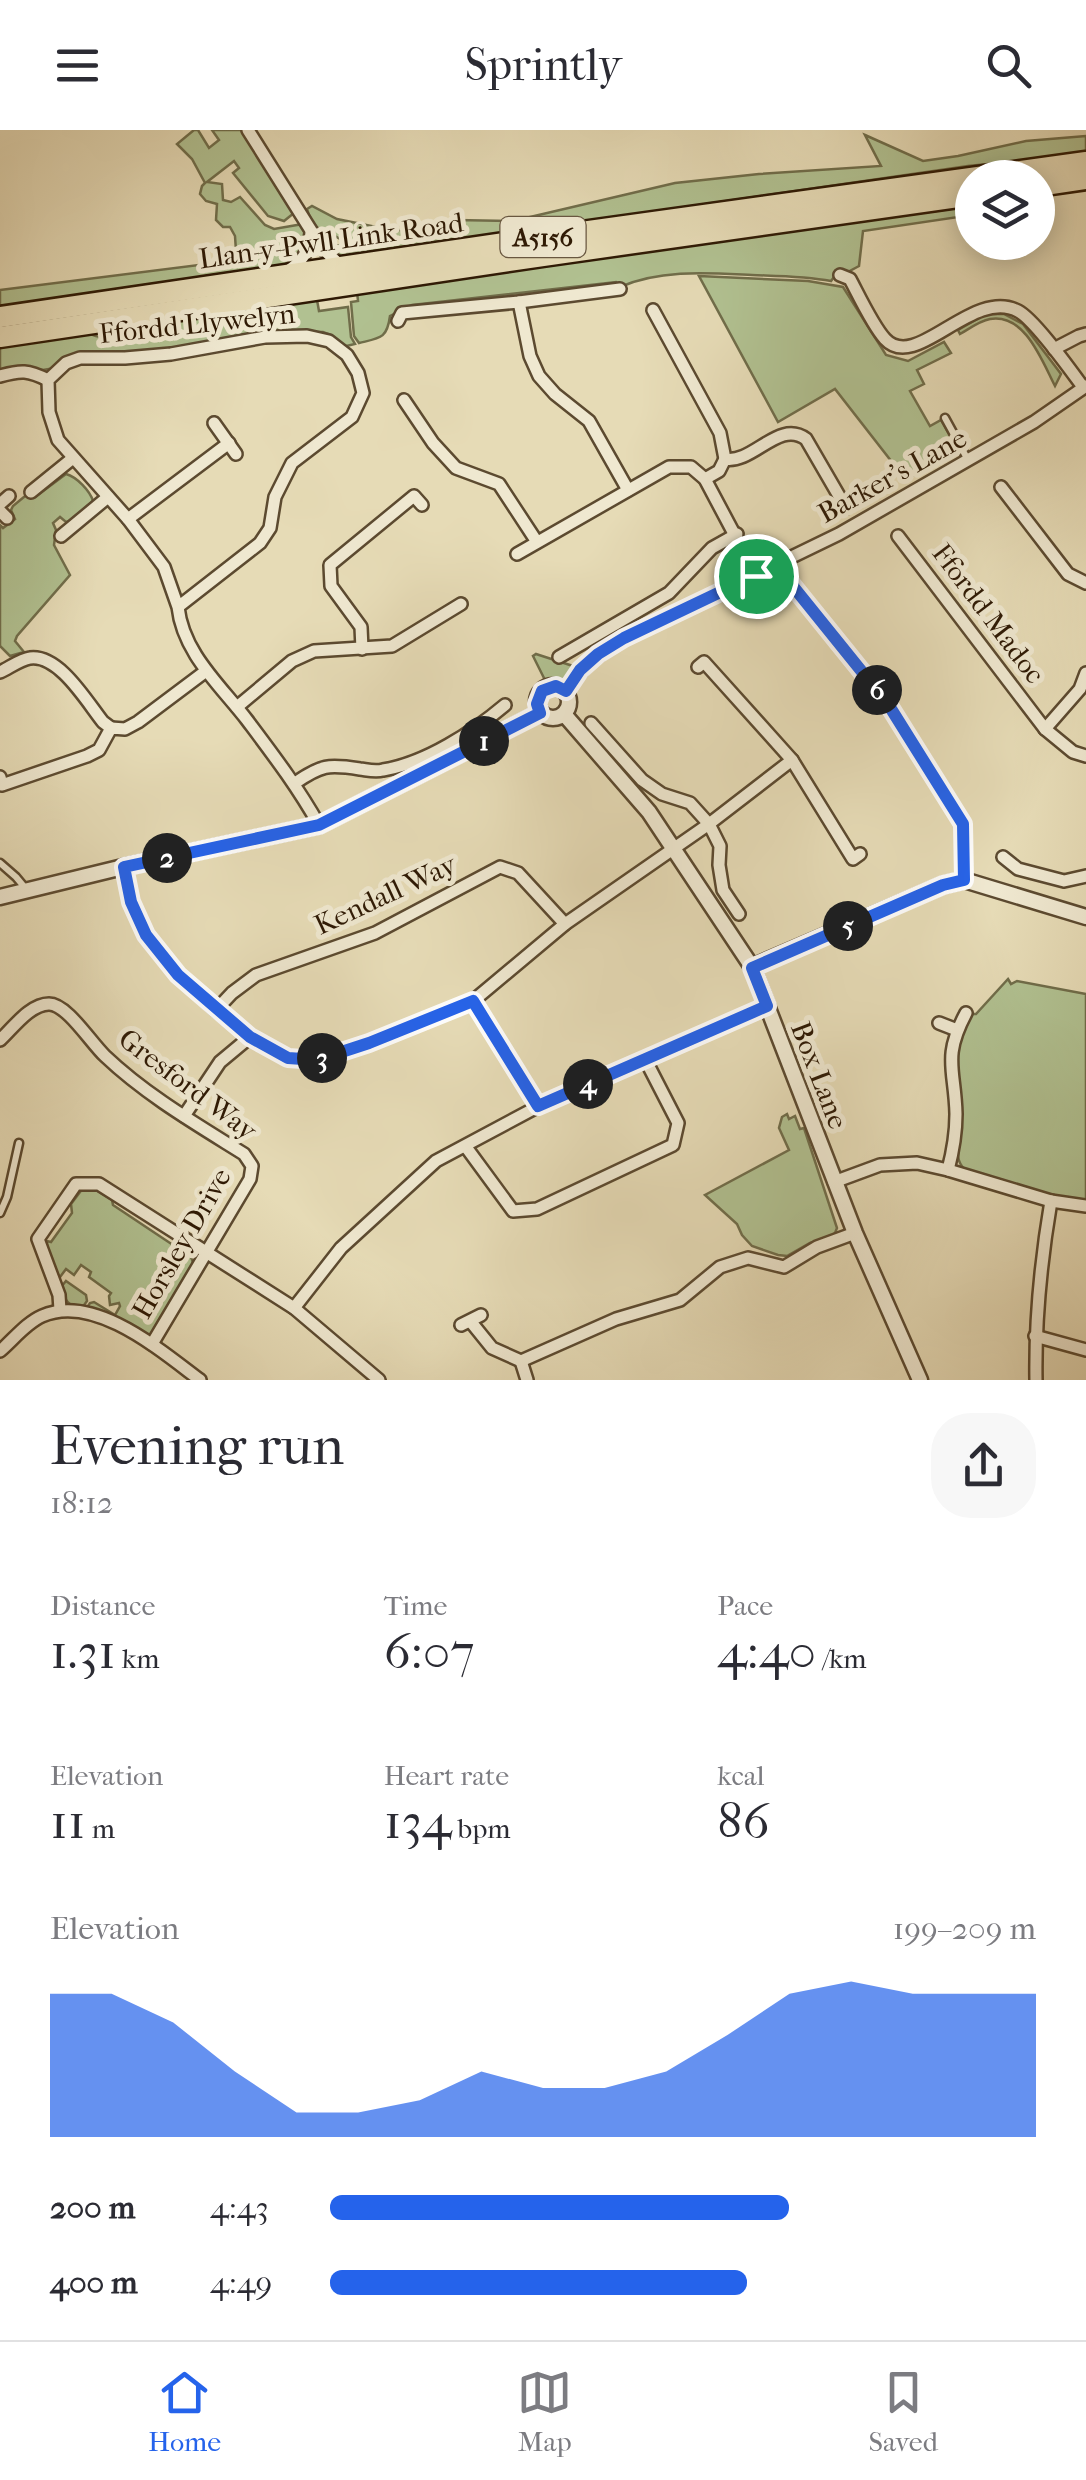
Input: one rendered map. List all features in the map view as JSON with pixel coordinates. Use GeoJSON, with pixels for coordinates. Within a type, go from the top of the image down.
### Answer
{"type":"FeatureCollection","features":[{"type":"Feature","properties":{"kind":"highway","name":"Llan-y-Pwll Link Road"},"geometry":{"type":"LineString","coordinates":[[0,316],[1086,162]]}},
{"type":"Feature","properties":{"kind":"highway"},"geometry":{"type":"LineString","coordinates":[[1055,184],[1086,179]]}},
{"type":"Feature","properties":{"kind":"highway","name":"Llan-y-Pwll Link Road"},"geometry":{"type":"LineString","coordinates":[[0,337],[955,197]]}},
{"type":"Feature","properties":{"kind":"street"},"geometry":{"type":"LineString","coordinates":[[248,130],[311,233],[342,266]]}},
{"type":"Feature","properties":{"kind":"street"},"geometry":{"type":"LineString","coordinates":[[279,276],[303,258],[310,247],[311,233]]}},
{"type":"Feature","properties":{"kind":"street"},"geometry":{"type":"LineString","coordinates":[[840,275],[850,279],[886,340],[899,348],[915,346],[984,307],[1000,306],[1020,311],[1085,386]]}},
{"type":"Feature","properties":{"kind":"street"},"geometry":{"type":"LineString","coordinates":[[398,321],[402,313],[614,293]]}},
{"type":"Feature","properties":{"kind":"street"},"geometry":{"type":"LineString","coordinates":[[519,302],[530,356],[539,376],[589,421],[628,490]]}},
{"type":"Feature","properties":{"kind":"street"},"geometry":{"type":"LineString","coordinates":[[653,310],[654,328],[720,433],[725,459],[719,471],[705,478]]}},
{"type":"Feature","properties":{"kind":"street"},"geometry":{"type":"LineString","coordinates":[[1054,348],[1086,334]]}},
{"type":"Feature","properties":{"kind":"street","name":"Ffordd Llywelyn"},"geometry":{"type":"LineString","coordinates":[[48,380],[66,363],[80,358],[171,354],[265,337],[293,336],[329,340],[358,373],[362,394],[352,417],[292,463],[275,497],[270,528],[260,543],[178,607]]}},
{"type":"Feature","properties":{"kind":"street"},"geometry":{"type":"LineString","coordinates":[[0,376],[21,370],[48,380],[48,412],[58,440],[128,519],[164,568],[186,638],[206,670],[295,783],[319,825]]}},
{"type":"Feature","properties":{"kind":"street","name":"Barker's Lane"},"geometry":{"type":"LineString","coordinates":[[566,691],[580,670],[624,638],[839,534],[1034,422],[1085,386]]}},
{"type":"Feature","properties":{"kind":"street"},"geometry":{"type":"LineString","coordinates":[[412,405],[433,444],[456,468],[498,484],[537,542]]}},
{"type":"Feature","properties":{"kind":"street"},"geometry":{"type":"LineString","coordinates":[[128,519],[232,448],[214,424]]}},
{"type":"Feature","properties":{"kind":"street"},"geometry":{"type":"LineString","coordinates":[[725,459],[736,461],[787,432],[800,434],[846,508]]}},
{"type":"Feature","properties":{"kind":"street"},"geometry":{"type":"LineString","coordinates":[[32,486],[73,458]]}},
{"type":"Feature","properties":{"kind":"street"},"geometry":{"type":"LineString","coordinates":[[516,554],[669,467],[692,467],[705,478],[756,576]]}},
{"type":"Feature","properties":{"kind":"street"},"geometry":{"type":"LineString","coordinates":[[1001,487],[1068,574],[1086,583]]}},
{"type":"Feature","properties":{"kind":"street"},"geometry":{"type":"LineString","coordinates":[[362,649],[361,627],[331,586],[330,566],[414,496],[422,505]]}},
{"type":"Feature","properties":{"kind":"street"},"geometry":{"type":"LineString","coordinates":[[63,530],[108,497]]}},
{"type":"Feature","properties":{"kind":"street"},"geometry":{"type":"LineString","coordinates":[[565,649],[669,593],[712,548],[736,534]]}},
{"type":"Feature","properties":{"kind":"street","name":"Ffordd Madoc"},"geometry":{"type":"LineString","coordinates":[[898,536],[1046,728],[1073,752],[1086,756]]}},
{"type":"Feature","properties":{"kind":"street"},"geometry":{"type":"LineString","coordinates":[[779,564],[888,704],[963,824],[964,880]]}},
{"type":"Feature","properties":{"kind":"street"},"geometry":{"type":"LineString","coordinates":[[237,707],[292,661],[314,652],[392,646],[461,604]]}},
{"type":"Feature","properties":{"kind":"street"},"geometry":{"type":"LineString","coordinates":[[0,672],[30,658],[48,661],[60,668],[103,722],[111,728],[125,729],[206,670]]}},
{"type":"Feature","properties":{"kind":"street"},"geometry":{"type":"LineString","coordinates":[[705,662],[792,760],[852,859]]}},
{"type":"Feature","properties":{"kind":"street"},"geometry":{"type":"LineString","coordinates":[[1046,728],[1080,689],[1086,673]]}},
{"type":"Feature","properties":{"kind":"street"},"geometry":{"type":"LineString","coordinates":[[0,897],[319,825],[540,713],[555,719],[570,706],[566,691],[556,686],[542,691],[537,704],[540,713]]}},
{"type":"Feature","properties":{"kind":"street"},"geometry":{"type":"LineString","coordinates":[[295,783],[317,768],[339,766],[380,771],[415,761],[479,726],[505,704]]}},
{"type":"Feature","properties":{"kind":"street","name":"Box Lane"},"geometry":{"type":"LineString","coordinates":[[564,714],[649,812],[752,968],[854,1233],[920,1380]]}},
{"type":"Feature","properties":{"kind":"street"},"geometry":{"type":"LineString","coordinates":[[591,724],[642,780],[662,794],[690,803],[708,824],[720,846],[724,890],[739,914]]}},
{"type":"Feature","properties":{"kind":"street"},"geometry":{"type":"LineString","coordinates":[[2,785],[99,750],[111,728]]}},
{"type":"Feature","properties":{"kind":"street"},"geometry":{"type":"LineString","coordinates":[[124,867],[131,902],[146,935],[178,975],[250,1037],[288,1058],[317,1060],[473,1001],[565,924],[792,760]]}},
{"type":"Feature","properties":{"kind":"street"},"geometry":{"type":"LineString","coordinates":[[1002,858],[1018,870],[1064,881],[1086,876]]}},
{"type":"Feature","properties":{"kind":"street","name":"Kendall Way"},"geometry":{"type":"LineString","coordinates":[[216,1010],[256,975],[375,933],[500,867],[518,873],[565,924]]}},
{"type":"Feature","properties":{"kind":"street"},"geometry":{"type":"LineString","coordinates":[[752,968],[943,885],[964,880],[1086,917]]}},
{"type":"Feature","properties":{"kind":"street"},"geometry":{"type":"LineString","coordinates":[[473,1001],[538,1106]]}},
{"type":"Feature","properties":{"kind":"street","name":"Gresford Way"},"geometry":{"type":"LineString","coordinates":[[0,1040],[36,1007],[60,1006],[143,1089],[244,1154],[252,1166]]}},
{"type":"Feature","properties":{"kind":"street"},"geometry":{"type":"LineString","coordinates":[[294,1308],[341,1248],[436,1161],[538,1106],[767,1006]]}},
{"type":"Feature","properties":{"kind":"street"},"geometry":{"type":"LineString","coordinates":[[948,1170],[956,1113],[950,1061],[956,1030],[966,1013]]}},
{"type":"Feature","properties":{"kind":"street"},"geometry":{"type":"LineString","coordinates":[[940,1023],[956,1030]]}},
{"type":"Feature","properties":{"kind":"street"},"geometry":{"type":"LineString","coordinates":[[184,1116],[220,1062],[250,1037]]}},
{"type":"Feature","properties":{"kind":"street"},"geometry":{"type":"LineString","coordinates":[[466,1147],[513,1211],[536,1209],[673,1146],[678,1123],[646,1058]]}},
{"type":"Feature","properties":{"kind":"street"},"geometry":{"type":"LineString","coordinates":[[834,1182],[880,1165],[917,1164],[1051,1201],[1086,1206]]}},
{"type":"Feature","properties":{"kind":"street","name":"Horsley Drive"},"geometry":{"type":"LineString","coordinates":[[152,1344],[250,1178],[252,1166]]}},
{"type":"Feature","properties":{"kind":"street"},"geometry":{"type":"LineString","coordinates":[[60,1310],[59,1295],[38,1240],[76,1184],[100,1184],[294,1308],[379,1380]]}},
{"type":"Feature","properties":{"kind":"street"},"geometry":{"type":"LineString","coordinates":[[1036,1380],[1035,1336],[1051,1201]]}},
{"type":"Feature","properties":{"kind":"street"},"geometry":{"type":"LineString","coordinates":[[471,1321],[492,1348],[521,1361],[616,1319],[680,1300],[720,1267],[748,1258],[784,1267],[817,1247],[854,1233]]}},
{"type":"Feature","properties":{"kind":"street"},"geometry":{"type":"LineString","coordinates":[[0,1351],[38,1318],[60,1310],[91,1312],[152,1344],[200,1380]]}},
{"type":"Feature","properties":{"kind":"street"},"geometry":{"type":"LineString","coordinates":[[1035,1336],[1086,1350]]}},
{"type":"Feature","properties":{"kind":"street"},"geometry":{"type":"LineString","coordinates":[[521,1361],[527,1380]]}},
{"type":"Feature","properties":{"kind":"lane"},"geometry":{"type":"LineString","coordinates":[[945,418],[969,461]]}},
{"type":"Feature","properties":{"kind":"lane"},"geometry":{"type":"LineString","coordinates":[[0,863],[27,890]]}},
{"type":"Feature","properties":{"kind":"lane"},"geometry":{"type":"LineString","coordinates":[[0,1213],[19,1143]]}},
{"type":"Feature","properties":{"kind":"green space"},"geometry":{"type":"Polygon","coordinates":[[[198,130],[209,148],[219,140],[212,130],[244,130],[294,213],[284,221],[268,216],[233,173],[239,168],[234,161],[207,182],[222,184],[223,200],[231,202],[240,197],[265,225],[274,229],[303,224],[305,244],[286,268],[0,310],[0,290],[247,259],[236,251],[230,227],[223,227],[216,220],[217,204],[200,194],[205,183],[192,159],[177,144],[198,130]]]}},
{"type":"Feature","properties":{"kind":"green space"},"geometry":{"type":"Polygon","coordinates":[[[865,135],[923,161],[1026,141],[1086,136],[1086,154],[1027,160],[955,160],[955,168],[340,257],[323,246],[344,245],[345,252],[380,246],[379,238],[345,242],[317,228],[307,209],[312,206],[337,219],[401,230],[456,220],[513,221],[675,183],[881,166],[865,135]]]}},
{"type":"Feature","properties":{"kind":"green space"},"geometry":{"type":"Polygon","coordinates":[[[955,208],[955,217],[863,231],[859,266],[844,274],[837,273],[831,281],[792,276],[685,274],[652,277],[620,287],[616,282],[412,305],[390,316],[381,336],[359,343],[354,336],[351,302],[358,301],[357,291],[955,208]]]}},
{"type":"Feature","properties":{"kind":"green space"},"geometry":{"type":"Polygon","coordinates":[[[699,276],[808,281],[843,287],[886,355],[908,361],[944,342],[951,353],[917,370],[924,384],[910,391],[930,426],[941,420],[957,448],[906,480],[835,389],[778,422],[699,276]]]}},
{"type":"Feature","properties":{"kind":"green space"},"geometry":{"type":"Polygon","coordinates":[[[317,300],[319,311],[348,307],[355,344],[342,347],[323,332],[267,332],[43,370],[17,367],[0,372],[0,344],[87,331],[101,337],[111,334],[114,328],[252,309],[256,315],[265,314],[270,306],[317,300]]]}},
{"type":"Feature","properties":{"kind":"green space"},"geometry":{"type":"Polygon","coordinates":[[[986,314],[1004,314],[1023,324],[1061,374],[1055,386],[1031,341],[1013,323],[990,319],[960,334],[958,330],[986,314]]]}},
{"type":"Feature","properties":{"kind":"green space"},"geometry":{"type":"Polygon","coordinates":[[[66,474],[82,485],[93,501],[74,520],[66,522],[60,517],[53,523],[54,545],[70,575],[17,636],[15,641],[24,652],[10,656],[0,646],[0,525],[3,528],[15,519],[13,506],[30,492],[35,497],[66,474]]]}},
{"type":"Feature","properties":{"kind":"green space"},"geometry":{"type":"Polygon","coordinates":[[[533,656],[573,666],[561,684],[547,684],[533,656]]]}},
{"type":"Feature","properties":{"kind":"green space"},"geometry":{"type":"Polygon","coordinates":[[[1008,979],[1011,984],[1017,981],[1086,994],[1086,1201],[965,1170],[959,1161],[961,1124],[955,1069],[959,1042],[969,1014],[976,1014],[1008,979]]]}},
{"type":"Feature","properties":{"kind":"green space"},"geometry":{"type":"Polygon","coordinates":[[[787,1114],[789,1119],[795,1116],[800,1129],[804,1128],[837,1228],[830,1237],[787,1256],[752,1246],[737,1224],[705,1195],[789,1150],[779,1128],[787,1114]]]}},
{"type":"Feature","properties":{"kind":"green space"},"geometry":{"type":"Polygon","coordinates":[[[83,1188],[94,1189],[112,1200],[113,1205],[191,1257],[194,1265],[152,1335],[144,1337],[86,1309],[94,1302],[115,1315],[120,1306],[110,1305],[111,1293],[89,1277],[91,1272],[81,1265],[74,1275],[66,1269],[60,1277],[57,1275],[47,1241],[51,1242],[72,1213],[71,1204],[83,1188]]]}},
{"type":"Feature","properties":{"kind":"green space"},"geometry":{"type":"Polygon","coordinates":[[[66,1281],[86,1295],[82,1308],[66,1299],[61,1287],[66,1281]]]}},
{"type":"Feature","properties":{"kind":"route"},"geometry":{"type":"LineString","coordinates":[[779,564],[888,704],[963,824],[964,880],[943,885],[752,968],[767,1006],[538,1106],[473,1001],[317,1060],[288,1058],[250,1037],[216,1010],[178,975],[146,935],[131,902],[124,867],[319,825],[540,713],[537,704],[542,691],[556,686],[566,691],[580,670],[598,654],[756,576],[779,564]]}}]}
